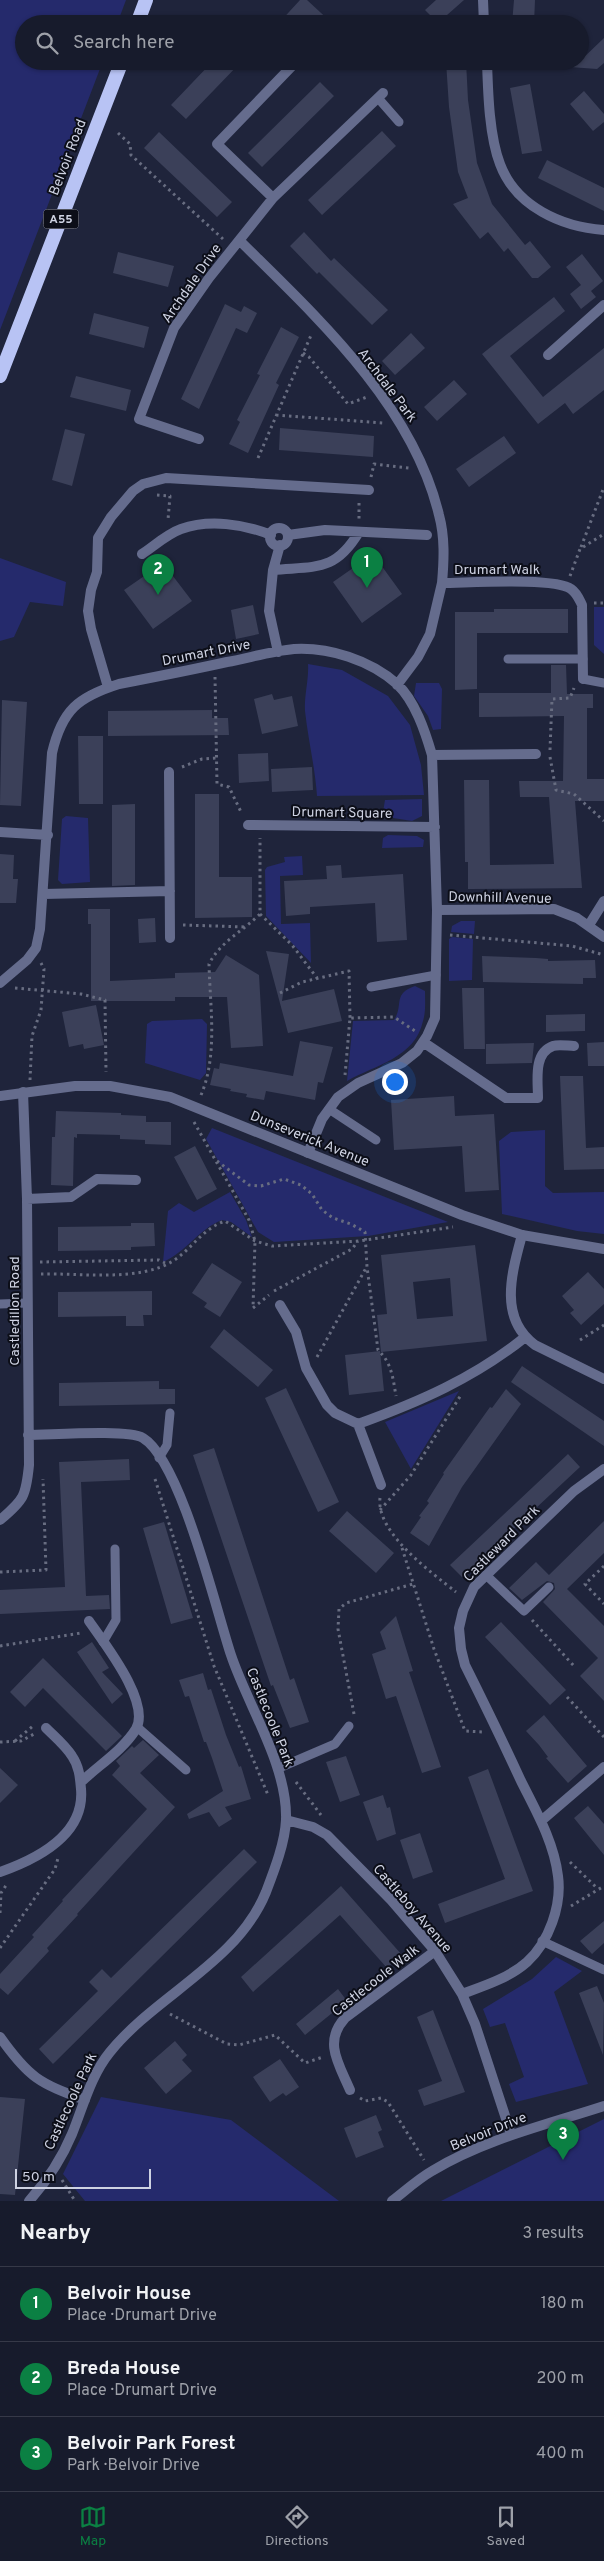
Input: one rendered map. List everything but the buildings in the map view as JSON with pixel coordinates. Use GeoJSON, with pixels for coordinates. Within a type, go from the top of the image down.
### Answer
{"type":"FeatureCollection","features":[{"type":"Feature","properties":{"kind":"highway"},"geometry":{"type":"LineString","coordinates":[[140,15],[146,0]]}},
{"type":"Feature","properties":{"kind":"highway","name":"Belvoir Road"},"geometry":{"type":"LineString","coordinates":[[0,376],[119,70]]}},
{"type":"Feature","properties":{"kind":"street"},"geometry":{"type":"LineString","coordinates":[[483,0],[484,15]]}},
{"type":"Feature","properties":{"kind":"street"},"geometry":{"type":"LineString","coordinates":[[273,198],[217,144],[288,70]]}},
{"type":"Feature","properties":{"kind":"street"},"geometry":{"type":"LineString","coordinates":[[488,70],[495,144],[500,164],[510,183],[543,214],[564,224],[604,230]]}},
{"type":"Feature","properties":{"kind":"street","name":"Archdale Drive"},"geometry":{"type":"LineString","coordinates":[[199,439],[140,419],[174,328],[236,244],[273,198],[380,96]]}},
{"type":"Feature","properties":{"kind":"street","name":"Archdale Park"},"geometry":{"type":"LineString","coordinates":[[236,244],[318,318],[375,387],[406,432],[424,469],[440,514],[445,552],[442,583]]}},
{"type":"Feature","properties":{"kind":"street"},"geometry":{"type":"LineString","coordinates":[[548,355],[604,305]]}},
{"type":"Feature","properties":{"kind":"street"},"geometry":{"type":"LineString","coordinates":[[108,687],[91,630],[89,600],[97,572],[98,538],[111,517],[133,491],[143,484],[166,478],[364,490]]}},
{"type":"Feature","properties":{"kind":"street"},"geometry":{"type":"LineString","coordinates":[[142,554],[179,530],[201,524],[251,527],[271,535]]}},
{"type":"Feature","properties":{"kind":"street"},"geometry":{"type":"LineString","coordinates":[[278,652],[269,611],[273,570],[280,545],[286,542],[288,535],[285,530],[280,528],[274,530],[271,535],[273,542],[280,545]]}},
{"type":"Feature","properties":{"kind":"street"},"geometry":{"type":"LineString","coordinates":[[288,535],[325,530],[427,535]]}},
{"type":"Feature","properties":{"kind":"street"},"geometry":{"type":"LineString","coordinates":[[273,570],[322,565],[339,559],[349,549],[359,532]]}},
{"type":"Feature","properties":{"kind":"street","name":"Drumart Walk"},"geometry":{"type":"LineString","coordinates":[[397,685],[418,658],[430,634],[442,583],[550,583],[566,586]]}},
{"type":"Feature","properties":{"kind":"street"},"geometry":{"type":"LineString","coordinates":[[566,586],[577,595],[582,605],[583,679]]}},
{"type":"Feature","properties":{"kind":"street","name":"Drumart Drive"},"geometry":{"type":"LineString","coordinates":[[36,948],[44,894],[52,753],[57,732],[77,703],[95,692],[108,687],[294,649],[327,650],[353,659],[376,670],[397,685],[412,706],[426,732],[432,755],[437,910],[435,1018],[424,1041],[402,1062],[358,1083],[343,1093],[322,1119],[308,1153]]}},
{"type":"Feature","properties":{"kind":"street"},"geometry":{"type":"LineString","coordinates":[[432,755],[536,754]]}},
{"type":"Feature","properties":{"kind":"street"},"geometry":{"type":"LineString","coordinates":[[169,772],[170,938]]}},
{"type":"Feature","properties":{"kind":"street","name":"Drumart Square"},"geometry":{"type":"LineString","coordinates":[[248,825],[435,827]]}},
{"type":"Feature","properties":{"kind":"street"},"geometry":{"type":"LineString","coordinates":[[0,832],[48,835]]}},
{"type":"Feature","properties":{"kind":"street"},"geometry":{"type":"LineString","coordinates":[[44,894],[170,891]]}},
{"type":"Feature","properties":{"kind":"street"},"geometry":{"type":"LineString","coordinates":[[589,925],[604,901]]}},
{"type":"Feature","properties":{"kind":"street","name":"Downhill Avenue"},"geometry":{"type":"LineString","coordinates":[[437,910],[554,909],[589,925],[604,937]]}},
{"type":"Feature","properties":{"kind":"street"},"geometry":{"type":"LineString","coordinates":[[4,985],[36,948]]}},
{"type":"Feature","properties":{"kind":"street"},"geometry":{"type":"LineString","coordinates":[[424,1041],[506,1098],[538,1098],[538,1062],[543,1053],[553,1046],[574,1046]]}},
{"type":"Feature","properties":{"kind":"street","name":"Dunseverick Avenue"},"geometry":{"type":"LineString","coordinates":[[0,1096],[75,1086],[106,1086],[170,1097],[467,1216],[522,1235],[604,1249]]}},
{"type":"Feature","properties":{"kind":"street","name":"Castledillon Road"},"geometry":{"type":"LineString","coordinates":[[0,1520],[20,1502],[27,1490],[27,1092]]}},
{"type":"Feature","properties":{"kind":"street"},"geometry":{"type":"LineString","coordinates":[[27,1199],[71,1197],[97,1180],[136,1180]]}},
{"type":"Feature","properties":{"kind":"street"},"geometry":{"type":"LineString","coordinates":[[522,1235],[510,1280],[510,1300],[515,1320],[524,1338],[534,1345],[604,1378]]}},
{"type":"Feature","properties":{"kind":"street"},"geometry":{"type":"LineString","coordinates":[[280,1305],[296,1332],[309,1373],[327,1405],[335,1413],[358,1424],[381,1485]]}},
{"type":"Feature","properties":{"kind":"street"},"geometry":{"type":"LineString","coordinates":[[358,1424],[398,1410],[467,1378],[500,1358],[524,1338]]}},
{"type":"Feature","properties":{"kind":"street","name":"Castlecoole Park"},"geometry":{"type":"LineString","coordinates":[[28,1435],[118,1434],[142,1438],[159,1458],[180,1497],[194,1533],[231,1657],[284,1766],[286,1820],[266,1892],[250,1923],[211,1962],[159,2005],[108,2053],[85,2100],[71,2137],[54,2167],[29,2201]]}},
{"type":"Feature","properties":{"kind":"street","name":"Castleward Park"},"geometry":{"type":"LineString","coordinates":[[462,1994],[507,1975],[525,1964],[542,1941],[553,1918],[559,1893],[558,1876],[549,1841],[541,1821],[466,1665],[461,1650],[459,1628],[463,1611],[474,1587],[574,1491],[604,1469]]}},
{"type":"Feature","properties":{"kind":"street"},"geometry":{"type":"LineString","coordinates":[[81,1782],[126,1743],[137,1727],[140,1715],[134,1692],[89,1621]]}},
{"type":"Feature","properties":{"kind":"street"},"geometry":{"type":"LineString","coordinates":[[0,1872],[38,1855],[62,1839],[76,1820],[82,1801],[79,1770],[73,1757],[46,1728]]}},
{"type":"Feature","properties":{"kind":"street"},"geometry":{"type":"LineString","coordinates":[[541,1821],[604,1767]]}},
{"type":"Feature","properties":{"kind":"street","name":"Castleboy Avenue"},"geometry":{"type":"LineString","coordinates":[[286,1820],[313,1827],[328,1835],[391,1900],[434,1951],[462,1994],[476,2024],[511,2134]]}},
{"type":"Feature","properties":{"kind":"street","name":"Castlecoole Walk"},"geometry":{"type":"LineString","coordinates":[[350,2090],[335,2053],[333,2041],[335,2029],[344,2018],[434,1951]]}},
{"type":"Feature","properties":{"kind":"street"},"geometry":{"type":"LineString","coordinates":[[0,2037],[30,2075],[48,2086],[85,2100]]}},
{"type":"Feature","properties":{"kind":"street","name":"Belvoir Drive"},"geometry":{"type":"LineString","coordinates":[[392,2201],[432,2171],[511,2134],[604,2106]]}},
{"type":"Feature","properties":{"kind":"lane"},"geometry":{"type":"LineString","coordinates":[[380,96],[399,122]]}},
{"type":"Feature","properties":{"kind":"lane"},"geometry":{"type":"LineString","coordinates":[[508,659],[583,659]]}},
{"type":"Feature","properties":{"kind":"lane"},"geometry":{"type":"LineString","coordinates":[[583,679],[604,683]]}},
{"type":"Feature","properties":{"kind":"lane"},"geometry":{"type":"LineString","coordinates":[[372,987],[436,975]]}},
{"type":"Feature","properties":{"kind":"lane"},"geometry":{"type":"LineString","coordinates":[[329,1109],[376,1140]]}},
{"type":"Feature","properties":{"kind":"lane"},"geometry":{"type":"LineString","coordinates":[[0,1304],[27,1303]]}},
{"type":"Feature","properties":{"kind":"lane"},"geometry":{"type":"LineString","coordinates":[[159,1458],[167,1445],[170,1413]]}},
{"type":"Feature","properties":{"kind":"lane"},"geometry":{"type":"LineString","coordinates":[[103,1642],[116,1620],[115,1549]]}},
{"type":"Feature","properties":{"kind":"lane"},"geometry":{"type":"LineString","coordinates":[[486,1575],[524,1611],[549,1587]]}},
{"type":"Feature","properties":{"kind":"lane"},"geometry":{"type":"LineString","coordinates":[[284,1766],[335,1744],[349,1726]]}},
{"type":"Feature","properties":{"kind":"lane"},"geometry":{"type":"LineString","coordinates":[[137,1727],[186,1770]]}},
{"type":"Feature","properties":{"kind":"lane"},"geometry":{"type":"LineString","coordinates":[[542,1941],[604,1970]]}},
{"type":"Feature","properties":{"kind":"path"},"geometry":{"type":"LineString","coordinates":[[118,133],[130,144],[131,156],[236,244]]}},
{"type":"Feature","properties":{"kind":"path"},"geometry":{"type":"LineString","coordinates":[[258,458],[318,318]]}},
{"type":"Feature","properties":{"kind":"path"},"geometry":{"type":"LineString","coordinates":[[303,353],[310,356],[348,404],[368,397],[374,403]]}},
{"type":"Feature","properties":{"kind":"path"},"geometry":{"type":"LineString","coordinates":[[276,415],[390,423],[385,417]]}},
{"type":"Feature","properties":{"kind":"path"},"geometry":{"type":"LineString","coordinates":[[359,532],[364,490],[374,464],[424,469]]}},
{"type":"Feature","properties":{"kind":"path"},"geometry":{"type":"LineString","coordinates":[[566,586],[604,487]]}},
{"type":"Feature","properties":{"kind":"path"},"geometry":{"type":"LineString","coordinates":[[580,549],[604,534]]}},
{"type":"Feature","properties":{"kind":"path"},"geometry":{"type":"LineString","coordinates":[[214,665],[217,784],[229,787],[248,825]]}},
{"type":"Feature","properties":{"kind":"path"},"geometry":{"type":"LineString","coordinates":[[583,679],[572,689],[570,698],[552,699],[550,754],[556,790],[574,794],[604,821]]}},
{"type":"Feature","properties":{"kind":"path"},"geometry":{"type":"LineString","coordinates":[[169,772],[202,759],[217,758]]}},
{"type":"Feature","properties":{"kind":"path"},"geometry":{"type":"LineString","coordinates":[[260,825],[260,914],[247,927],[216,950],[210,964],[211,1058],[208,1077],[192,1119],[249,1220],[254,1241],[253,1308],[272,1293],[352,1250],[359,1241]]}},
{"type":"Feature","properties":{"kind":"path"},"geometry":{"type":"LineString","coordinates":[[260,914],[292,944],[318,978]]}},
{"type":"Feature","properties":{"kind":"path"},"geometry":{"type":"LineString","coordinates":[[170,925],[247,927]]}},
{"type":"Feature","properties":{"kind":"path"},"geometry":{"type":"LineString","coordinates":[[437,934],[481,936],[572,946],[604,955]]}},
{"type":"Feature","properties":{"kind":"path"},"geometry":{"type":"LineString","coordinates":[[27,1092],[32,1036],[41,1010],[44,969],[36,948]]}},
{"type":"Feature","properties":{"kind":"path"},"geometry":{"type":"LineString","coordinates":[[280,993],[302,982],[350,971],[350,1018],[343,1093]]}},
{"type":"Feature","properties":{"kind":"path"},"geometry":{"type":"LineString","coordinates":[[4,985],[42,991],[81,994],[105,1000],[106,1086]]}},
{"type":"Feature","properties":{"kind":"path"},"geometry":{"type":"LineString","coordinates":[[350,1018],[394,1017],[424,1041]]}},
{"type":"Feature","properties":{"kind":"path"},"geometry":{"type":"LineString","coordinates":[[215,1160],[249,1185],[261,1186],[284,1179],[301,1185],[312,1194],[322,1210],[333,1218],[351,1224],[365,1232],[367,1268],[378,1350],[385,1356],[392,1369],[398,1410]]}},
{"type":"Feature","properties":{"kind":"path"},"geometry":{"type":"LineString","coordinates":[[27,1274],[142,1273],[174,1260],[199,1236],[225,1221],[254,1241],[272,1246],[359,1241],[455,1227],[467,1216]]}},
{"type":"Feature","properties":{"kind":"path"},"geometry":{"type":"LineString","coordinates":[[27,1262],[159,1260],[166,1264]]}},
{"type":"Feature","properties":{"kind":"path"},"geometry":{"type":"LineString","coordinates":[[309,1373],[367,1268]]}},
{"type":"Feature","properties":{"kind":"path"},"geometry":{"type":"LineString","coordinates":[[580,1340],[604,1325]]}},
{"type":"Feature","properties":{"kind":"path"},"geometry":{"type":"LineString","coordinates":[[380,1510],[411,1475],[460,1398],[467,1378]]}},
{"type":"Feature","properties":{"kind":"path"},"geometry":{"type":"LineString","coordinates":[[154,1474],[214,1666],[272,1804]]}},
{"type":"Feature","properties":{"kind":"path"},"geometry":{"type":"LineString","coordinates":[[381,1485],[380,1510],[402,1548],[434,1649],[466,1731],[482,1731],[488,1737]]}},
{"type":"Feature","properties":{"kind":"path"},"geometry":{"type":"LineString","coordinates":[[402,1548],[460,1595]]}},
{"type":"Feature","properties":{"kind":"path"},"geometry":{"type":"LineString","coordinates":[[604,1566],[585,1584],[604,1604]]}},
{"type":"Feature","properties":{"kind":"path"},"geometry":{"type":"LineString","coordinates":[[349,1726],[355,1711],[338,1629],[339,1609],[346,1603],[413,1584]]}},
{"type":"Feature","properties":{"kind":"path"},"geometry":{"type":"LineString","coordinates":[[524,1611],[574,1666]]}},
{"type":"Feature","properties":{"kind":"path"},"geometry":{"type":"LineString","coordinates":[[0,1646],[95,1630]]}},
{"type":"Feature","properties":{"kind":"path"},"geometry":{"type":"LineString","coordinates":[[567,1697],[604,1737]]}},
{"type":"Feature","properties":{"kind":"path"},"geometry":{"type":"LineString","coordinates":[[0,1742],[22,1741],[46,1728]]}},
{"type":"Feature","properties":{"kind":"path"},"geometry":{"type":"LineString","coordinates":[[284,1766],[322,1816]]}},
{"type":"Feature","properties":{"kind":"path"},"geometry":{"type":"LineString","coordinates":[[549,1841],[598,1889]]}},
{"type":"Feature","properties":{"kind":"path"},"geometry":{"type":"LineString","coordinates":[[0,1948],[55,1870],[59,1854]]}},
{"type":"Feature","properties":{"kind":"path"},"geometry":{"type":"LineString","coordinates":[[553,1918],[604,1886]]}},
{"type":"Feature","properties":{"kind":"path"},"geometry":{"type":"LineString","coordinates":[[159,2005],[181,2021],[227,2044],[239,2045],[275,2035],[306,2063],[335,2053]]}},
{"type":"Feature","properties":{"kind":"path"},"geometry":{"type":"LineString","coordinates":[[350,2090],[365,2101],[381,2098],[388,2102],[432,2171]]}},
{"type":"Feature","properties":{"kind":"path"},"geometry":{"type":"LineString","coordinates":[[54,2167],[76,2201]]}},
{"type":"Feature","properties":{"kind":"shaded area"},"geometry":{"type":"Polygon","coordinates":[[[0,0],[126,0],[120,15],[15,15],[15,70],[100,70],[0,330],[0,0]]]}},
{"type":"Feature","properties":{"kind":"shaded area"},"geometry":{"type":"Polygon","coordinates":[[[0,558],[66,582],[63,606],[30,602],[14,637],[0,641],[0,558]]]}},
{"type":"Feature","properties":{"kind":"shaded area"},"geometry":{"type":"Polygon","coordinates":[[[594,607],[604,607],[604,654],[594,645],[594,607]]]}},
{"type":"Feature","properties":{"kind":"shaded area"},"geometry":{"type":"Polygon","coordinates":[[[308,664],[342,670],[388,696],[410,725],[421,765],[424,795],[317,796],[305,711],[308,664]]]}},
{"type":"Feature","properties":{"kind":"shaded area"},"geometry":{"type":"Polygon","coordinates":[[[416,683],[439,683],[442,689],[441,729],[433,730],[428,716],[414,696],[416,683]]]}},
{"type":"Feature","properties":{"kind":"shaded area"},"geometry":{"type":"Polygon","coordinates":[[[422,799],[422,816],[412,821],[387,817],[383,812],[385,800],[422,799]]]}},
{"type":"Feature","properties":{"kind":"shaded area"},"geometry":{"type":"Polygon","coordinates":[[[66,816],[88,818],[90,882],[62,884],[58,880],[62,819],[66,816]]]}},
{"type":"Feature","properties":{"kind":"shaded area"},"geometry":{"type":"Polygon","coordinates":[[[388,835],[417,836],[424,840],[423,847],[382,848],[383,838],[388,835]]]}},
{"type":"Feature","properties":{"kind":"shaded area"},"geometry":{"type":"Polygon","coordinates":[[[302,856],[303,875],[280,876],[281,924],[310,923],[311,963],[266,916],[265,870],[267,867],[285,862],[284,857],[302,856]]]}},
{"type":"Feature","properties":{"kind":"shaded area"},"geometry":{"type":"Polygon","coordinates":[[[461,921],[475,921],[474,934],[451,932],[452,926],[461,921]]]}},
{"type":"Feature","properties":{"kind":"shaded area"},"geometry":{"type":"Polygon","coordinates":[[[452,937],[473,939],[472,980],[449,981],[449,939],[452,937]]]}},
{"type":"Feature","properties":{"kind":"shaded area"},"geometry":{"type":"Polygon","coordinates":[[[415,986],[425,991],[425,1010],[419,1034],[412,1044],[392,1059],[347,1081],[353,1021],[394,1020],[401,996],[408,989],[415,986]]]}},
{"type":"Feature","properties":{"kind":"shaded area"},"geometry":{"type":"Polygon","coordinates":[[[202,1019],[207,1024],[206,1073],[200,1080],[145,1063],[147,1024],[152,1021],[202,1019]]]}},
{"type":"Feature","properties":{"kind":"shaded area"},"geometry":{"type":"Polygon","coordinates":[[[212,1128],[448,1222],[368,1236],[274,1242],[258,1232],[206,1139],[212,1128]]]}},
{"type":"Feature","properties":{"kind":"shaded area"},"geometry":{"type":"Polygon","coordinates":[[[545,1130],[545,1186],[553,1193],[604,1192],[604,1234],[577,1231],[502,1214],[499,1141],[511,1132],[545,1130]]]}},
{"type":"Feature","properties":{"kind":"shaded area"},"geometry":{"type":"Polygon","coordinates":[[[230,1192],[246,1220],[252,1237],[231,1222],[222,1220],[206,1229],[179,1252],[163,1262],[168,1211],[179,1203],[194,1212],[230,1192]]]}},
{"type":"Feature","properties":{"kind":"shaded area"},"geometry":{"type":"Polygon","coordinates":[[[459,1391],[411,1469],[385,1422],[459,1391]]]}},
{"type":"Feature","properties":{"kind":"shaded area"},"geometry":{"type":"Polygon","coordinates":[[[556,1957],[582,1971],[554,1992],[588,2084],[516,2102],[509,2084],[524,2077],[505,2023],[490,2027],[483,2009],[532,1979],[556,1957]]]}},
{"type":"Feature","properties":{"kind":"shaded area"},"geometry":{"type":"Polygon","coordinates":[[[101,2097],[231,2120],[339,2201],[85,2201],[63,2174],[101,2097]]]}},
{"type":"Feature","properties":{"kind":"shaded area"},"geometry":{"type":"Polygon","coordinates":[[[604,2119],[604,2201],[441,2201],[604,2119]]]}},
{"type":"Feature","properties":{"kind":"place","name":"Belvoir House"},"geometry":{"type":"Point","coordinates":[367,588]}},
{"type":"Feature","properties":{"kind":"place","name":"Breda House"},"geometry":{"type":"Point","coordinates":[158,595]}},
{"type":"Feature","properties":{"kind":"place","name":"Belvoir Park Forest"},"geometry":{"type":"Point","coordinates":[563,2160]}}]}
